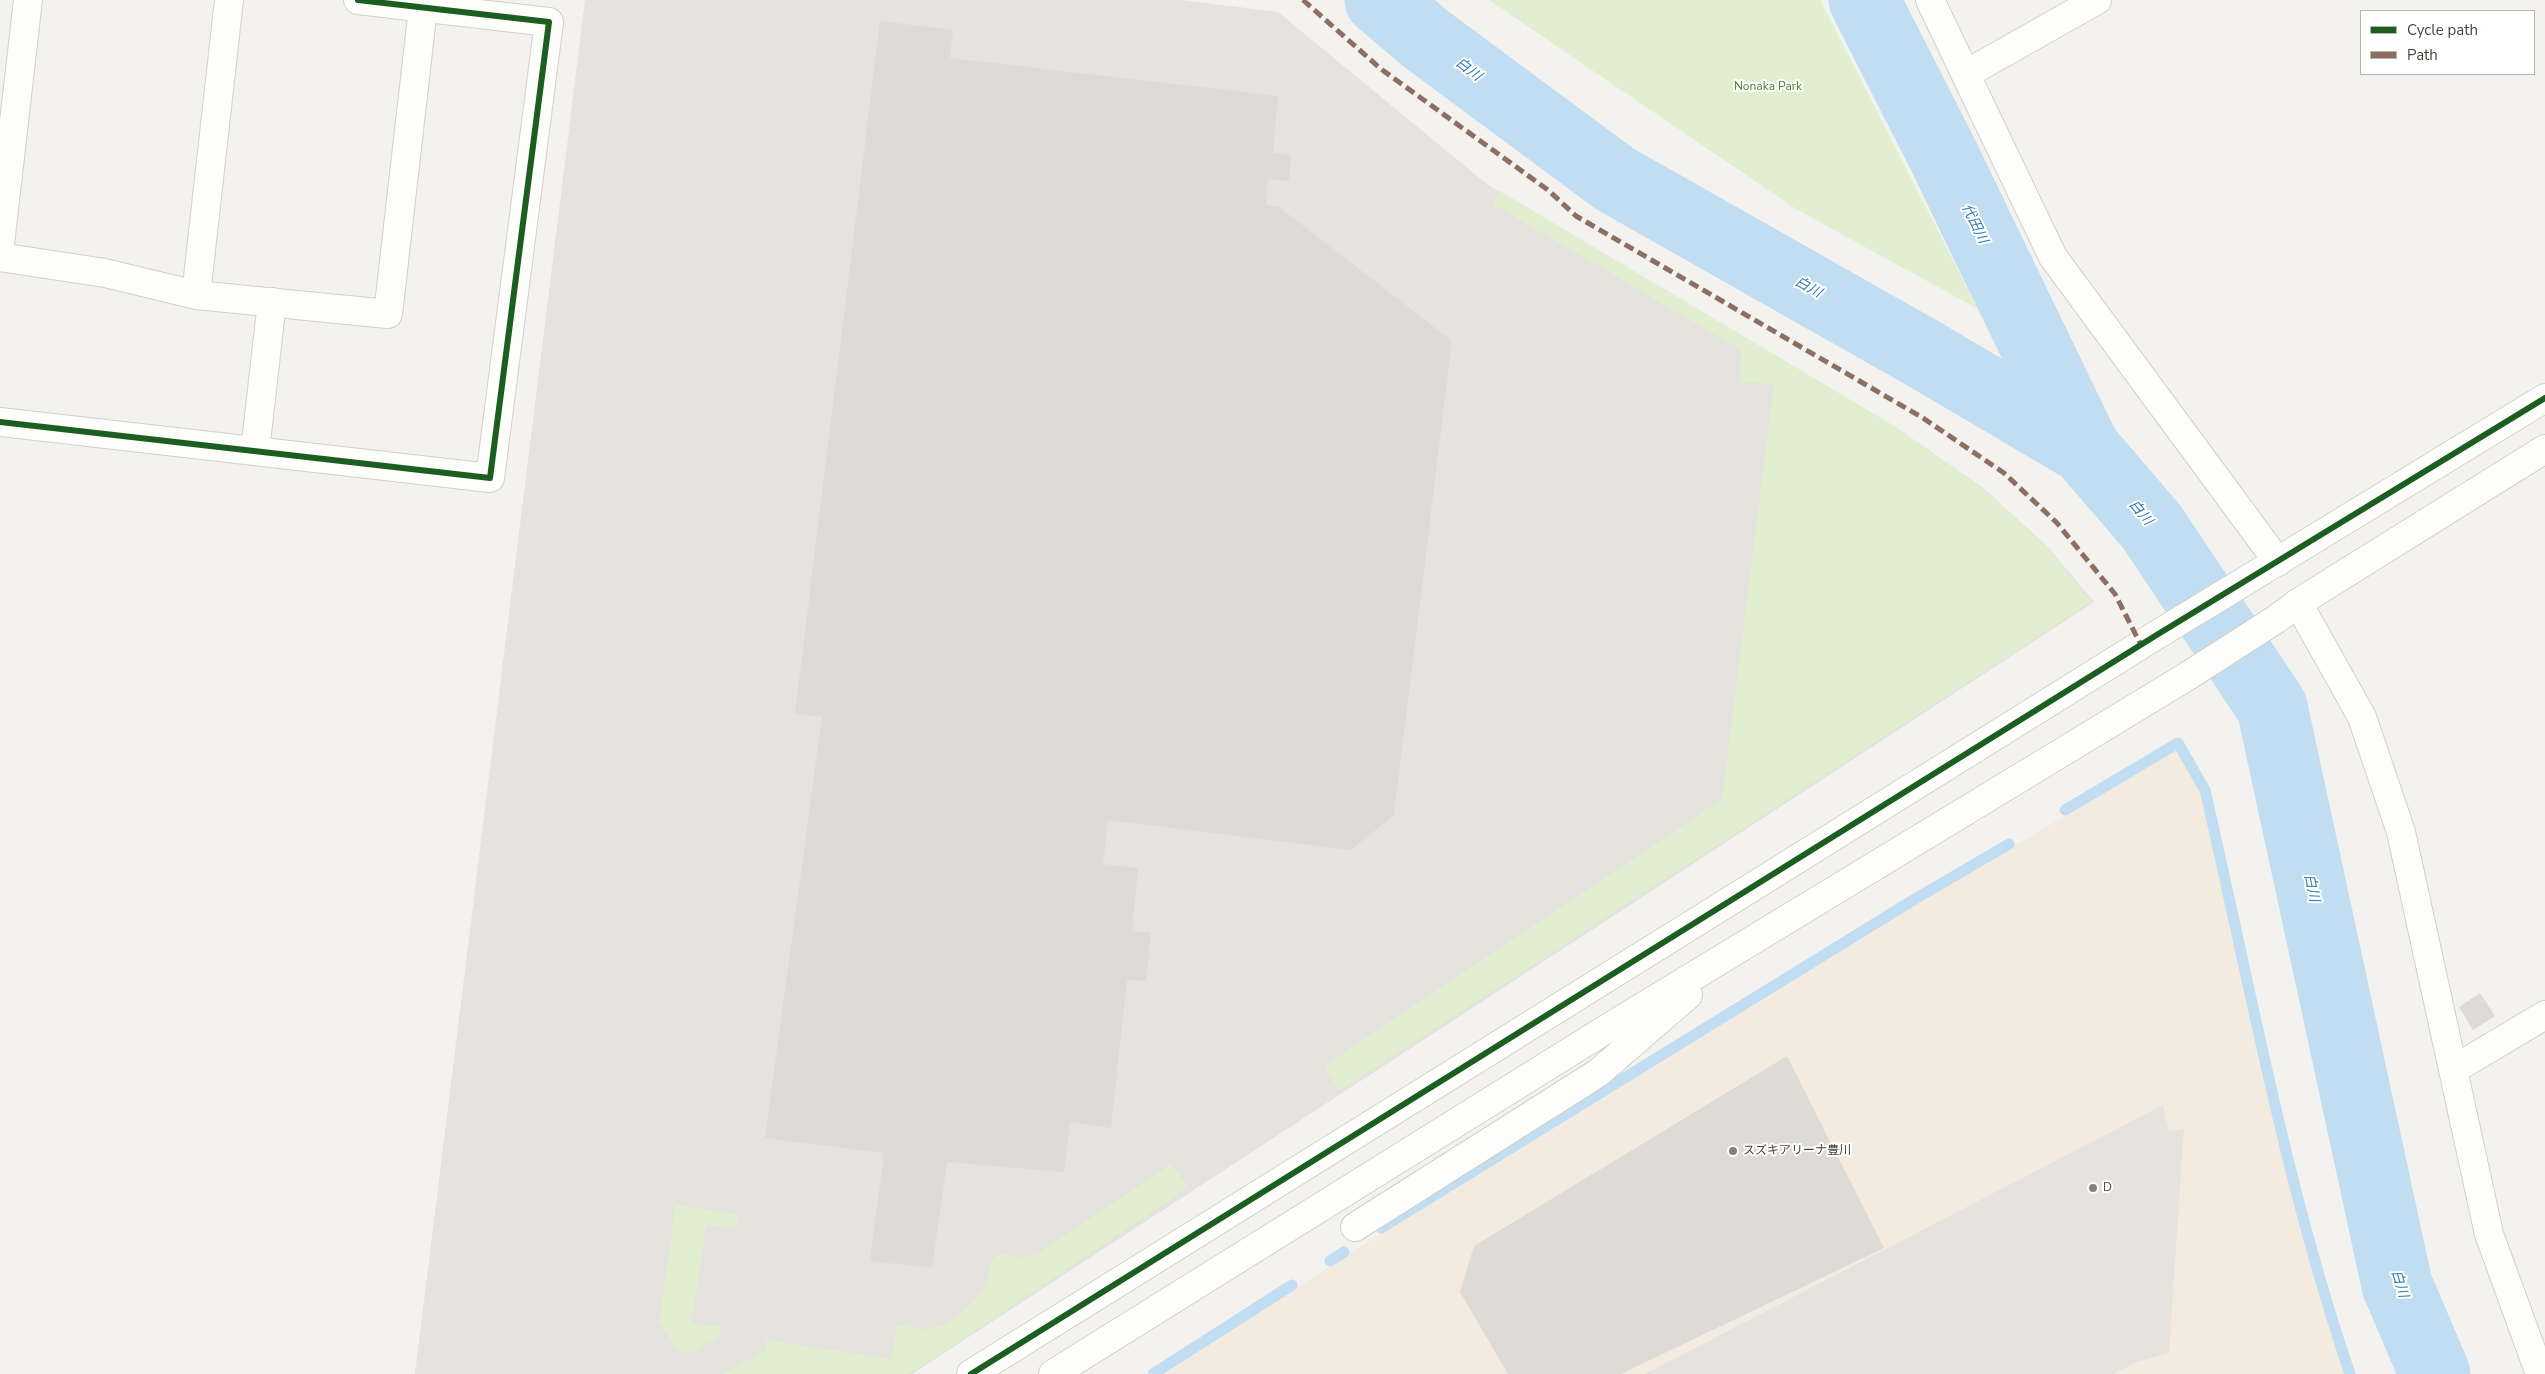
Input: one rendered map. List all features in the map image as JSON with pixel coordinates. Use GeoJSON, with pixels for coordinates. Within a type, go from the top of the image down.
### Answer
{"type":"FeatureCollection","features":[{"type":"Feature","properties":{"kind":"street"},"geometry":{"type":"LineString","coordinates":[[0,244],[28,0]]}},
{"type":"Feature","properties":{"kind":"street"},"geometry":{"type":"LineString","coordinates":[[196,295],[229,0]]}},
{"type":"Feature","properties":{"kind":"street"},"geometry":{"type":"LineString","coordinates":[[0,422],[490,478],[550,11],[423,8],[358,0]]}},
{"type":"Feature","properties":{"kind":"street"},"geometry":{"type":"LineString","coordinates":[[1930,0],[2053,257],[2278,562]]}},
{"type":"Feature","properties":{"kind":"street"},"geometry":{"type":"LineString","coordinates":[[1966,74],[2097,0]]}},
{"type":"Feature","properties":{"kind":"street"},"geometry":{"type":"LineString","coordinates":[[0,257],[105,273],[196,295],[388,314],[423,8]]}},
{"type":"Feature","properties":{"kind":"street"},"geometry":{"type":"LineString","coordinates":[[255,452],[272,302]]}},
{"type":"Feature","properties":{"kind":"street"},"geometry":{"type":"LineString","coordinates":[[971,1374],[2156,636],[2545,398]]}},
{"type":"Feature","properties":{"kind":"street"},"geometry":{"type":"LineString","coordinates":[[1052,1374],[1748,943],[2186,677],[2275,620],[2298,603],[2545,449]]}},
{"type":"Feature","properties":{"kind":"street"},"geometry":{"type":"LineString","coordinates":[[2298,603],[2362,717],[2398,823],[2489,1234],[2540,1374]]}},
{"type":"Feature","properties":{"kind":"street"},"geometry":{"type":"LineString","coordinates":[[1355,1227],[1598,1073],[1748,943]]}},
{"type":"Feature","properties":{"kind":"street"},"geometry":{"type":"LineString","coordinates":[[2453,1070],[2545,1015]]}},
{"type":"Feature","properties":{"kind":"shaded area"},"geometry":{"type":"Polygon","coordinates":[[[585,0],[1182,0],[1278,12],[1488,185],[1897,428],[1982,487],[2047,546],[2094,602],[912,1374],[415,1374],[585,0]]]}},
{"type":"Feature","properties":{"kind":"shaded area"},"geometry":{"type":"Polygon","coordinates":[[[747,0],[790,0],[607,1374],[493,1374],[502,1299],[485,1298],[490,1246],[531,1250],[672,77],[735,83],[747,0]]]}},
{"type":"Feature","properties":{"kind":"shaded area"},"geometry":{"type":"Polygon","coordinates":[[[817,48],[852,51],[721,995],[686,988],[817,48]]]}},
{"type":"Feature","properties":{"kind":"shaded area"},"geometry":{"type":"Polygon","coordinates":[[[1515,315],[1660,408],[1738,412],[1690,790],[1433,952],[1515,315]]]}},
{"type":"Feature","properties":{"kind":"shaded area"},"geometry":{"type":"Polygon","coordinates":[[[2176,750],[2201,791],[2275,1128],[2326,1318],[2345,1374],[1162,1374],[1409,1216],[1913,906],[2176,750]]]}},
{"type":"Feature","properties":{"kind":"shaded area","name":"D"},"geometry":{"type":"Polygon","coordinates":[[[2163,1105],[2169,1131],[2184,1129],[2169,1353],[2137,1362],[2113,1374],[1645,1374],[2163,1105]]]}},
{"type":"Feature","properties":{"kind":"shaded area"},"geometry":{"type":"Polygon","coordinates":[[[706,1225],[736,1229],[721,1327],[692,1323],[706,1225]]]}},
{"type":"Feature","properties":{"kind":"shaded area"},"geometry":{"type":"Polygon","coordinates":[[[781,1246],[903,1267],[898,1295],[776,1275],[781,1246]]]}},
{"type":"Feature","properties":{"kind":"shaded area"},"geometry":{"type":"Polygon","coordinates":[[[771,1305],[897,1325],[891,1359],[766,1339],[771,1305]]]}},
{"type":"Feature","properties":{"kind":"green space","name":"Nonaka Park"},"geometry":{"type":"Polygon","coordinates":[[[1489,0],[1820,0],[1978,309],[1796,209],[1489,0]]]}},
{"type":"Feature","properties":{"kind":"green space"},"geometry":{"type":"Polygon","coordinates":[[[1500,191],[1896,427],[1982,488],[2047,547],[2091,602],[1339,1091],[1324,1066],[1722,799],[1774,384],[1740,382],[1741,350],[1493,204],[1500,191]]]}},
{"type":"Feature","properties":{"kind":"green space"},"geometry":{"type":"Polygon","coordinates":[[[1171,1164],[1189,1187],[938,1356],[908,1374],[723,1374],[765,1350],[766,1340],[892,1359],[897,1325],[920,1329],[931,1328],[951,1320],[961,1314],[977,1298],[987,1279],[991,1262],[995,1257],[1001,1254],[1017,1257],[1035,1255],[1171,1164]]]}},
{"type":"Feature","properties":{"kind":"green space"},"geometry":{"type":"Polygon","coordinates":[[[676,1205],[738,1214],[736,1229],[707,1225],[692,1323],[721,1327],[720,1337],[688,1354],[676,1349],[659,1321],[676,1205]]]}},
{"type":"Feature","properties":{"kind":"building"},"geometry":{"type":"Polygon","coordinates":[[[880,21],[953,30],[950,58],[1278,96],[1273,153],[1291,155],[1289,181],[1268,179],[1266,205],[1279,207],[1452,341],[1394,815],[1351,850],[1108,820],[1103,864],[1138,868],[1132,931],[1151,933],[1146,981],[1127,980],[1111,1128],[1070,1122],[1064,1172],[947,1162],[932,1268],[870,1261],[884,1153],[765,1138],[822,717],[795,713],[880,21]]]}},
{"type":"Feature","properties":{"kind":"building"},"geometry":{"type":"Polygon","coordinates":[[[2480,993],[2495,1016],[2473,1030],[2459,1007],[2480,993]]]}},
{"type":"Feature","properties":{"kind":"building","name":"スズキアリーナ豊川"},"geometry":{"type":"Polygon","coordinates":[[[1787,1056],[1884,1248],[1621,1374],[1508,1374],[1460,1292],[1474,1246],[1787,1056]]]}},
{"type":"Feature","properties":{"kind":"waterway","name":"白川"},"geometry":{"type":"LineString","coordinates":[[1380,0],[1426,39],[1615,179],[1924,354],[2085,449],[2152,527],[2272,707],[2397,1285],[2435,1374]]}},
{"type":"Feature","properties":{"kind":"waterway","name":"代田川"},"geometry":{"type":"LineString","coordinates":[[1864,0],[1943,155],[2085,449]]}},
{"type":"Feature","properties":{"kind":"waterway"},"geometry":{"type":"LineString","coordinates":[[2065,810],[2178,743],[2205,790],[2287,1157],[2306,1230],[2350,1374]]}},
{"type":"Feature","properties":{"kind":"waterway"},"geometry":{"type":"LineString","coordinates":[[1381,1228],[1910,902],[2009,844]]}},
{"type":"Feature","properties":{"kind":"waterway"},"geometry":{"type":"LineString","coordinates":[[1330,1261],[1344,1252]]}},
{"type":"Feature","properties":{"kind":"waterway"},"geometry":{"type":"LineString","coordinates":[[1153,1374],[1292,1285]]}},
{"type":"Feature","properties":{"kind":"marked path"},"geometry":{"type":"LineString","coordinates":[[1303,0],[1381,69],[1548,190],[1576,216],[1923,418],[2004,473],[2057,523],[2115,594],[2141,645]]}},
{"type":"Feature","properties":{"kind":"cycle path"},"geometry":{"type":"LineString","coordinates":[[0,422],[490,478],[549,22],[358,0]]}},
{"type":"Feature","properties":{"kind":"cycle path"},"geometry":{"type":"LineString","coordinates":[[971,1374],[2155,636],[2545,398]]}},
{"type":"Feature","properties":{"kind":"place","name":"スズキアリーナ豊川"},"geometry":{"type":"Point","coordinates":[1733,1151]}},
{"type":"Feature","properties":{"kind":"place","name":"D"},"geometry":{"type":"Point","coordinates":[2093,1188]}}]}
